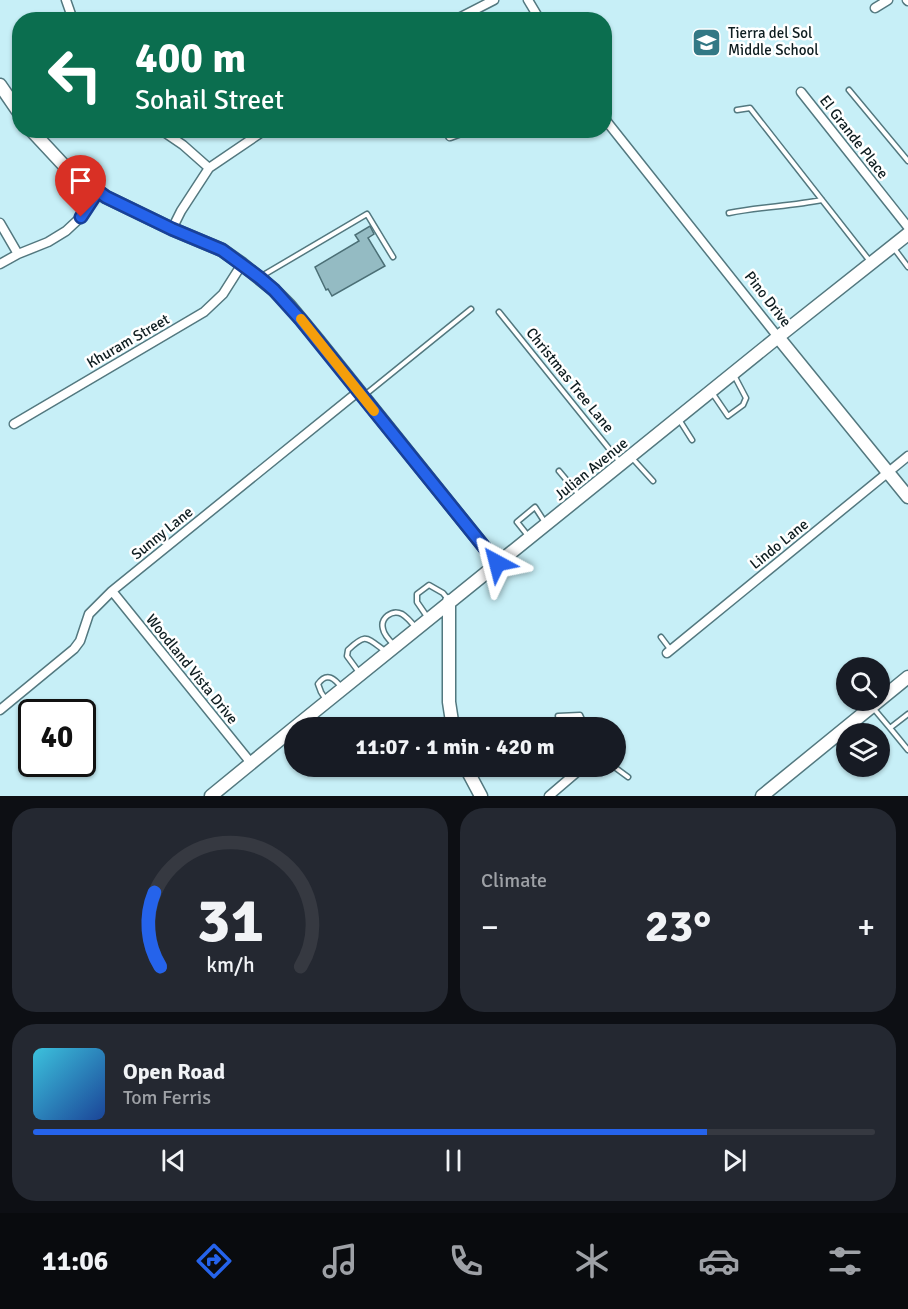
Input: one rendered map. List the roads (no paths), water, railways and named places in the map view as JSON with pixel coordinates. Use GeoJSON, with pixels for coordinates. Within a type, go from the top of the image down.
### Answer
{"type":"FeatureCollection","features":[{"type":"Feature","properties":{"kind":"street"},"geometry":{"type":"LineString","coordinates":[[471,12],[494,0]]}},
{"type":"Feature","properties":{"kind":"street"},"geometry":{"type":"LineString","coordinates":[[875,8],[888,0]]}},
{"type":"Feature","properties":{"kind":"street"},"geometry":{"type":"LineString","coordinates":[[0,85],[12,102]]}},
{"type":"Feature","properties":{"kind":"street","name":"El Grande Place"},"geometry":{"type":"LineString","coordinates":[[801,92],[908,227]]}},
{"type":"Feature","properties":{"kind":"street","name":"Pino Drive"},"geometry":{"type":"LineString","coordinates":[[612,128],[908,497]]}},
{"type":"Feature","properties":{"kind":"street"},"geometry":{"type":"LineString","coordinates":[[38,138],[72,174],[106,197],[222,250],[260,278],[289,305],[497,563]]}},
{"type":"Feature","properties":{"kind":"street"},"geometry":{"type":"LineString","coordinates":[[173,138],[209,168]]}},
{"type":"Feature","properties":{"kind":"street"},"geometry":{"type":"LineString","coordinates":[[172,229],[209,168],[253,138]]}},
{"type":"Feature","properties":{"kind":"street"},"geometry":{"type":"LineString","coordinates":[[0,264],[66,231],[81,217],[98,191]]}},
{"type":"Feature","properties":{"kind":"street"},"geometry":{"type":"LineString","coordinates":[[0,224],[18,254]]}},
{"type":"Feature","properties":{"kind":"street","name":"Julian Avenue"},"geometry":{"type":"LineString","coordinates":[[307,717],[908,234]]}},
{"type":"Feature","properties":{"kind":"street","name":"Khuram Street"},"geometry":{"type":"LineString","coordinates":[[14,424],[204,312],[223,294],[242,264]]}},
{"type":"Feature","properties":{"kind":"street","name":"Sunny Lane"},"geometry":{"type":"LineString","coordinates":[[0,710],[74,649],[80,641],[89,614],[112,591],[361,393]]}},
{"type":"Feature","properties":{"kind":"street","name":"Lindo Lane"},"geometry":{"type":"LineString","coordinates":[[668,651],[908,456]]}},
{"type":"Feature","properties":{"kind":"street","name":"Woodland Vista Drive"},"geometry":{"type":"LineString","coordinates":[[112,591],[251,763]]}},
{"type":"Feature","properties":{"kind":"street"},"geometry":{"type":"LineString","coordinates":[[449,601],[449,702],[451,717]]}},
{"type":"Feature","properties":{"kind":"street"},"geometry":{"type":"LineString","coordinates":[[890,692],[908,677]]}},
{"type":"Feature","properties":{"kind":"street"},"geometry":{"type":"LineString","coordinates":[[851,723],[866,711]]}},
{"type":"Feature","properties":{"kind":"street"},"geometry":{"type":"LineString","coordinates":[[762,796],[836,735]]}},
{"type":"Feature","properties":{"kind":"street","name":"Julian Avenue"},"geometry":{"type":"LineString","coordinates":[[211,796],[284,736]]}},
{"type":"Feature","properties":{"kind":"street"},"geometry":{"type":"LineString","coordinates":[[471,777],[481,796]]}},
{"type":"Feature","properties":{"kind":"street"},"geometry":{"type":"LineString","coordinates":[[549,796],[571,777]]}},
{"type":"Feature","properties":{"kind":"lane"},"geometry":{"type":"LineString","coordinates":[[849,90],[908,161]]}},
{"type":"Feature","properties":{"kind":"lane"},"geometry":{"type":"LineString","coordinates":[[737,110],[750,108],[872,263]]}},
{"type":"Feature","properties":{"kind":"lane"},"geometry":{"type":"LineString","coordinates":[[729,213],[822,200]]}},
{"type":"Feature","properties":{"kind":"lane"},"geometry":{"type":"LineString","coordinates":[[260,278],[367,214],[393,257]]}},
{"type":"Feature","properties":{"kind":"lane"},"geometry":{"type":"LineString","coordinates":[[892,247],[908,267]]}},
{"type":"Feature","properties":{"kind":"lane"},"geometry":{"type":"LineString","coordinates":[[361,393],[471,309]]}},
{"type":"Feature","properties":{"kind":"lane","name":"Christmas Tree Lane"},"geometry":{"type":"LineString","coordinates":[[499,312],[626,460],[653,481]]}},
{"type":"Feature","properties":{"kind":"lane"},"geometry":{"type":"LineString","coordinates":[[711,391],[728,416],[743,405],[746,398],[733,373]]}},
{"type":"Feature","properties":{"kind":"lane"},"geometry":{"type":"LineString","coordinates":[[678,417],[692,440]]}},
{"type":"Feature","properties":{"kind":"lane"},"geometry":{"type":"LineString","coordinates":[[559,471],[580,497]]}},
{"type":"Feature","properties":{"kind":"lane"},"geometry":{"type":"LineString","coordinates":[[530,537],[517,522],[535,507],[546,524]]}},
{"type":"Feature","properties":{"kind":"lane"},"geometry":{"type":"LineString","coordinates":[[428,619],[417,602],[417,594],[429,585],[443,593],[449,601]]}},
{"type":"Feature","properties":{"kind":"lane"},"geometry":{"type":"LineString","coordinates":[[392,650],[382,624],[386,617],[393,613],[400,613],[417,628]]}},
{"type":"Feature","properties":{"kind":"lane"},"geometry":{"type":"LineString","coordinates":[[661,637],[668,651]]}},
{"type":"Feature","properties":{"kind":"lane"},"geometry":{"type":"LineString","coordinates":[[360,674],[347,656],[348,650],[357,641],[364,638],[369,639],[392,650]]}},
{"type":"Feature","properties":{"kind":"lane"},"geometry":{"type":"LineString","coordinates":[[327,701],[318,684],[321,679],[332,678],[343,688]]}},
{"type":"Feature","properties":{"kind":"lane"},"geometry":{"type":"LineString","coordinates":[[876,711],[886,723]]}},
{"type":"Feature","properties":{"kind":"lane"},"geometry":{"type":"LineString","coordinates":[[908,714],[890,728],[908,750]]}},
{"type":"Feature","properties":{"kind":"lane"},"geometry":{"type":"LineString","coordinates":[[558,716],[580,715],[581,717]]}},
{"type":"Feature","properties":{"kind":"place","name":"Tierra del Sol Middle School"},"geometry":{"type":"Point","coordinates":[707,42]}}]}
